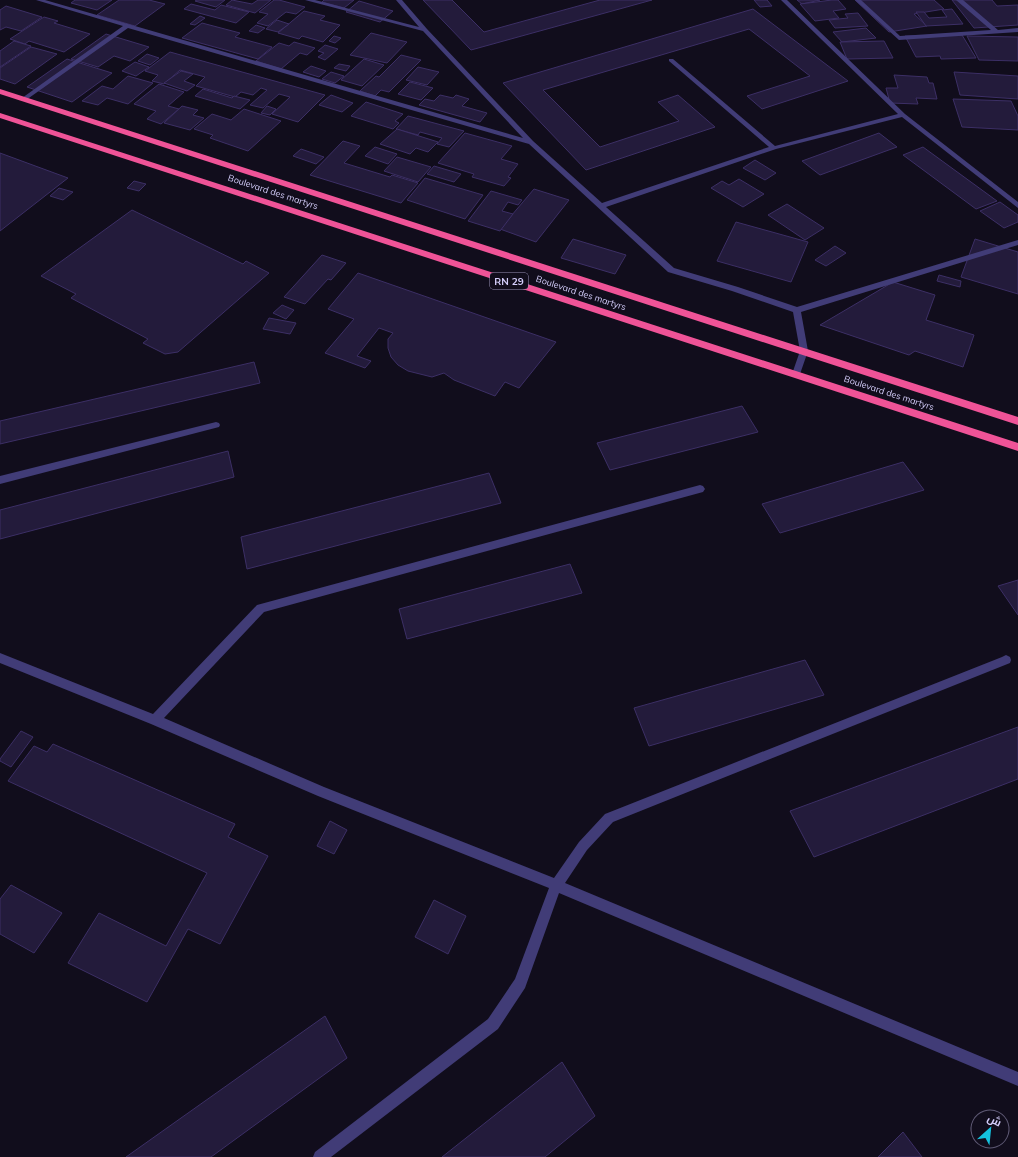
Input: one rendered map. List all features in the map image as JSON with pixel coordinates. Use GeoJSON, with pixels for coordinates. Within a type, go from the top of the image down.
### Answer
{"type":"FeatureCollection","features":[{"type":"Feature","properties":{"kind":"highway","name":"Boulevard des martyrs"},"geometry":{"type":"LineString","coordinates":[[0,91],[1018,421]]}},
{"type":"Feature","properties":{"kind":"highway","name":"Boulevard des martyrs"},"geometry":{"type":"LineString","coordinates":[[0,115],[1018,447]]}},
{"type":"Feature","properties":{"kind":"street"},"geometry":{"type":"LineString","coordinates":[[39,0],[531,142]]}},
{"type":"Feature","properties":{"kind":"street"},"geometry":{"type":"LineString","coordinates":[[308,0],[425,30]]}},
{"type":"Feature","properties":{"kind":"street"},"geometry":{"type":"LineString","coordinates":[[400,0],[425,30],[531,142],[671,270],[735,289],[797,310],[1018,242]]}},
{"type":"Feature","properties":{"kind":"street"},"geometry":{"type":"LineString","coordinates":[[784,0],[903,115],[1018,206]]}},
{"type":"Feature","properties":{"kind":"street"},"geometry":{"type":"LineString","coordinates":[[858,0],[899,38],[1018,30]]}},
{"type":"Feature","properties":{"kind":"street"},"geometry":{"type":"LineString","coordinates":[[959,0],[996,32]]}},
{"type":"Feature","properties":{"kind":"street"},"geometry":{"type":"LineString","coordinates":[[24,99],[127,26]]}},
{"type":"Feature","properties":{"kind":"street"},"geometry":{"type":"LineString","coordinates":[[671,60],[774,148]]}},
{"type":"Feature","properties":{"kind":"street"},"geometry":{"type":"LineString","coordinates":[[600,206],[774,148],[903,115]]}},
{"type":"Feature","properties":{"kind":"street"},"geometry":{"type":"LineString","coordinates":[[796,374],[804,351],[797,310]]}},
{"type":"Feature","properties":{"kind":"street"},"geometry":{"type":"LineString","coordinates":[[0,480],[216,425]]}},
{"type":"Feature","properties":{"kind":"street"},"geometry":{"type":"LineString","coordinates":[[155,720],[261,608],[700,489]]}},
{"type":"Feature","properties":{"kind":"street"},"geometry":{"type":"LineString","coordinates":[[0,658],[155,720],[322,792],[556,885],[1018,1079]]}},
{"type":"Feature","properties":{"kind":"street"},"geometry":{"type":"LineString","coordinates":[[320,1157],[492,1024],[520,983],[556,885],[583,846],[609,818],[1006,660]]}},
{"type":"Feature","properties":{"kind":"building"},"geometry":{"type":"Polygon","coordinates":[[[75,0],[112,0],[97,10],[71,3],[75,0]]]}},
{"type":"Feature","properties":{"kind":"building"},"geometry":{"type":"Polygon","coordinates":[[[119,0],[149,0],[165,4],[135,26],[97,15],[119,0]]]}},
{"type":"Feature","properties":{"kind":"building"},"geometry":{"type":"Polygon","coordinates":[[[225,0],[216,7],[195,1],[225,0]]]}},
{"type":"Feature","properties":{"kind":"building"},"geometry":{"type":"Polygon","coordinates":[[[232,0],[252,4],[258,0],[271,0],[255,13],[226,5],[232,0]]]}},
{"type":"Feature","properties":{"kind":"building"},"geometry":{"type":"Polygon","coordinates":[[[274,0],[305,7],[296,14],[286,12],[268,26],[257,23],[268,14],[259,12],[274,0]]]}},
{"type":"Feature","properties":{"kind":"building"},"geometry":{"type":"Polygon","coordinates":[[[324,0],[354,0],[344,8],[322,2],[324,0]]]}},
{"type":"Feature","properties":{"kind":"building"},"geometry":{"type":"Polygon","coordinates":[[[423,0],[452,0],[484,32],[600,0],[652,0],[471,50],[423,0]]]}},
{"type":"Feature","properties":{"kind":"building"},"geometry":{"type":"Polygon","coordinates":[[[754,0],[767,0],[772,6],[760,7],[754,0]]]}},
{"type":"Feature","properties":{"kind":"building"},"geometry":{"type":"Polygon","coordinates":[[[797,0],[820,0],[802,4],[797,0]]]}},
{"type":"Feature","properties":{"kind":"building"},"geometry":{"type":"Polygon","coordinates":[[[838,0],[846,9],[833,11],[839,18],[815,21],[800,4],[838,0]]]}},
{"type":"Feature","properties":{"kind":"building"},"geometry":{"type":"Polygon","coordinates":[[[855,0],[934,0],[944,9],[914,14],[927,26],[889,32],[855,0]]]}},
{"type":"Feature","properties":{"kind":"building"},"geometry":{"type":"Polygon","coordinates":[[[952,0],[992,0],[997,6],[1018,5],[1018,25],[974,28],[952,0]]]}},
{"type":"Feature","properties":{"kind":"building"},"geometry":{"type":"Polygon","coordinates":[[[359,1],[393,11],[380,22],[346,12],[359,1]]]}},
{"type":"Feature","properties":{"kind":"building"},"geometry":{"type":"Polygon","coordinates":[[[191,4],[215,10],[221,5],[249,12],[236,23],[184,9],[191,4]]]}},
{"type":"Feature","properties":{"kind":"building"},"geometry":{"type":"Polygon","coordinates":[[[6,6],[42,17],[21,31],[6,27],[0,30],[0,10],[6,6]]]}},
{"type":"Feature","properties":{"kind":"building"},"geometry":{"type":"Polygon","coordinates":[[[753,9],[848,81],[762,109],[747,96],[810,76],[749,29],[543,90],[600,147],[679,121],[658,102],[678,95],[715,127],[586,170],[503,83],[753,9]]]}},
{"type":"Feature","properties":{"kind":"building"},"geometry":{"type":"Polygon","coordinates":[[[952,9],[963,24],[926,26],[916,12],[924,12],[929,18],[947,17],[942,10],[952,9]]]}},
{"type":"Feature","properties":{"kind":"building"},"geometry":{"type":"Polygon","coordinates":[[[304,11],[325,16],[320,20],[340,25],[323,42],[302,36],[299,39],[278,33],[304,11]]]}},
{"type":"Feature","properties":{"kind":"building"},"geometry":{"type":"Polygon","coordinates":[[[858,13],[868,26],[835,28],[829,20],[848,18],[845,14],[858,13]]]}},
{"type":"Feature","properties":{"kind":"building"},"geometry":{"type":"Polygon","coordinates":[[[200,16],[205,18],[195,25],[190,24],[200,16]]]}},
{"type":"Feature","properties":{"kind":"building"},"geometry":{"type":"Polygon","coordinates":[[[44,17],[58,21],[54,23],[90,34],[64,52],[29,41],[25,44],[10,39],[44,17]]]}},
{"type":"Feature","properties":{"kind":"building"},"geometry":{"type":"Polygon","coordinates":[[[277,20],[289,24],[278,32],[266,29],[277,20]]]}},
{"type":"Feature","properties":{"kind":"building"},"geometry":{"type":"Polygon","coordinates":[[[202,23],[240,33],[235,37],[272,47],[258,59],[182,38],[202,23]]]}},
{"type":"Feature","properties":{"kind":"building"},"geometry":{"type":"Polygon","coordinates":[[[256,25],[265,28],[258,33],[249,31],[256,25]]]}},
{"type":"Feature","properties":{"kind":"building"},"geometry":{"type":"Polygon","coordinates":[[[866,28],[876,38],[842,42],[833,32],[866,28]]]}},
{"type":"Feature","properties":{"kind":"building"},"geometry":{"type":"Polygon","coordinates":[[[371,33],[407,42],[387,63],[350,55],[371,33]]]}},
{"type":"Feature","properties":{"kind":"building"},"geometry":{"type":"Polygon","coordinates":[[[106,34],[149,47],[130,61],[114,56],[98,67],[71,59],[106,34]]]}},
{"type":"Feature","properties":{"kind":"building"},"geometry":{"type":"Polygon","coordinates":[[[962,35],[976,58],[941,59],[940,56],[916,57],[905,36],[962,35]]]}},
{"type":"Feature","properties":{"kind":"building"},"geometry":{"type":"Polygon","coordinates":[[[334,36],[341,38],[335,43],[329,41],[334,36]]]}},
{"type":"Feature","properties":{"kind":"building"},"geometry":{"type":"Polygon","coordinates":[[[967,36],[1018,37],[1018,61],[979,60],[967,36]]]}},
{"type":"Feature","properties":{"kind":"building"},"geometry":{"type":"Polygon","coordinates":[[[14,41],[31,46],[0,67],[0,51],[14,41]]]}},
{"type":"Feature","properties":{"kind":"building"},"geometry":{"type":"Polygon","coordinates":[[[884,41],[893,58],[847,59],[840,42],[884,41]]]}},
{"type":"Feature","properties":{"kind":"building"},"geometry":{"type":"Polygon","coordinates":[[[294,42],[315,48],[307,55],[300,53],[281,69],[256,61],[279,43],[289,46],[294,42]]]}},
{"type":"Feature","properties":{"kind":"building"},"geometry":{"type":"Polygon","coordinates":[[[325,45],[338,49],[325,60],[318,57],[324,53],[318,51],[325,45]]]}},
{"type":"Feature","properties":{"kind":"building"},"geometry":{"type":"Polygon","coordinates":[[[31,47],[57,54],[15,84],[0,79],[0,68],[31,47]]]}},
{"type":"Feature","properties":{"kind":"building"},"geometry":{"type":"Polygon","coordinates":[[[170,52],[325,95],[298,122],[272,114],[290,97],[279,94],[263,108],[250,105],[267,90],[261,88],[253,95],[241,92],[235,97],[196,86],[205,77],[180,70],[164,84],[152,81],[158,75],[145,71],[170,52]]]}},
{"type":"Feature","properties":{"kind":"building"},"geometry":{"type":"Polygon","coordinates":[[[147,54],[159,58],[150,65],[138,61],[147,54]]]}},
{"type":"Feature","properties":{"kind":"building"},"geometry":{"type":"Polygon","coordinates":[[[401,55],[421,60],[389,92],[381,90],[375,96],[360,91],[376,76],[379,77],[401,55]]]}},
{"type":"Feature","properties":{"kind":"building"},"geometry":{"type":"Polygon","coordinates":[[[67,59],[112,73],[72,102],[27,87],[67,59]]]}},
{"type":"Feature","properties":{"kind":"building"},"geometry":{"type":"Polygon","coordinates":[[[364,59],[384,65],[362,86],[341,80],[364,59]]]}},
{"type":"Feature","properties":{"kind":"building"},"geometry":{"type":"Polygon","coordinates":[[[135,62],[149,67],[136,76],[122,71],[135,62]]]}},
{"type":"Feature","properties":{"kind":"building"},"geometry":{"type":"Polygon","coordinates":[[[339,64],[350,66],[346,71],[334,68],[339,64]]]}},
{"type":"Feature","properties":{"kind":"building"},"geometry":{"type":"Polygon","coordinates":[[[311,66],[326,71],[319,77],[303,72],[311,66]]]}},
{"type":"Feature","properties":{"kind":"building"},"geometry":{"type":"Polygon","coordinates":[[[418,67],[439,72],[427,85],[406,80],[418,67]]]}},
{"type":"Feature","properties":{"kind":"building"},"geometry":{"type":"Polygon","coordinates":[[[181,71],[193,74],[184,81],[195,85],[187,91],[164,83],[181,71]]]}},
{"type":"Feature","properties":{"kind":"building"},"geometry":{"type":"Polygon","coordinates":[[[331,72],[344,76],[335,83],[322,79],[331,72]]]}},
{"type":"Feature","properties":{"kind":"building"},"geometry":{"type":"Polygon","coordinates":[[[954,72],[1018,76],[1018,99],[960,95],[954,72]]]}},
{"type":"Feature","properties":{"kind":"building"},"geometry":{"type":"Polygon","coordinates":[[[894,75],[927,77],[929,83],[933,83],[937,99],[916,98],[918,104],[890,103],[886,88],[898,88],[894,75]]]}},
{"type":"Feature","properties":{"kind":"building"},"geometry":{"type":"Polygon","coordinates":[[[128,76],[153,83],[128,104],[107,98],[98,105],[82,101],[102,86],[113,89],[128,76]]]}},
{"type":"Feature","properties":{"kind":"building"},"geometry":{"type":"Polygon","coordinates":[[[410,82],[433,88],[421,100],[398,94],[410,82]]]}},
{"type":"Feature","properties":{"kind":"building"},"geometry":{"type":"Polygon","coordinates":[[[159,84],[184,92],[168,106],[179,109],[161,124],[147,119],[156,111],[134,104],[159,84]]]}},
{"type":"Feature","properties":{"kind":"building"},"geometry":{"type":"Polygon","coordinates":[[[203,89],[232,98],[234,96],[250,100],[240,109],[195,96],[203,89]]]}},
{"type":"Feature","properties":{"kind":"building"},"geometry":{"type":"Polygon","coordinates":[[[331,95],[353,103],[342,112],[319,105],[331,95]]]}},
{"type":"Feature","properties":{"kind":"building"},"geometry":{"type":"Polygon","coordinates":[[[440,95],[453,98],[456,95],[469,99],[462,106],[487,113],[480,122],[419,105],[425,99],[434,101],[440,95]]]}},
{"type":"Feature","properties":{"kind":"building"},"geometry":{"type":"Polygon","coordinates":[[[953,99],[1011,101],[1018,116],[1018,130],[962,127],[953,99]]]}},
{"type":"Feature","properties":{"kind":"building"},"geometry":{"type":"Polygon","coordinates":[[[366,102],[403,114],[395,121],[399,123],[393,129],[351,116],[366,102]]]}},
{"type":"Feature","properties":{"kind":"building"},"geometry":{"type":"Polygon","coordinates":[[[182,106],[198,110],[193,115],[204,118],[190,130],[164,123],[182,106]]]}},
{"type":"Feature","properties":{"kind":"building"},"geometry":{"type":"Polygon","coordinates":[[[267,106],[276,109],[270,115],[261,113],[267,106]]]}},
{"type":"Feature","properties":{"kind":"building"},"geometry":{"type":"Polygon","coordinates":[[[244,109],[281,121],[248,151],[210,138],[213,135],[194,129],[212,114],[231,120],[244,109]]]}},
{"type":"Feature","properties":{"kind":"building"},"geometry":{"type":"Polygon","coordinates":[[[408,116],[464,131],[449,147],[437,144],[442,138],[420,132],[418,135],[396,129],[408,116]]]}},
{"type":"Feature","properties":{"kind":"building"},"geometry":{"type":"Polygon","coordinates":[[[397,129],[438,142],[428,152],[416,148],[410,154],[380,144],[397,129]]]}},
{"type":"Feature","properties":{"kind":"building"},"geometry":{"type":"Polygon","coordinates":[[[465,133],[512,146],[501,159],[518,164],[508,177],[511,178],[504,186],[472,177],[474,174],[438,163],[465,133]]]}},
{"type":"Feature","properties":{"kind":"building"},"geometry":{"type":"Polygon","coordinates":[[[879,133],[897,147],[820,175],[802,161],[879,133]]]}},
{"type":"Feature","properties":{"kind":"building"},"geometry":{"type":"Polygon","coordinates":[[[343,141],[360,146],[344,163],[390,177],[392,175],[418,183],[401,203],[310,175],[343,141]]]}},
{"type":"Feature","properties":{"kind":"building"},"geometry":{"type":"Polygon","coordinates":[[[375,147],[397,154],[388,164],[365,156],[375,147]]]}},
{"type":"Feature","properties":{"kind":"building"},"geometry":{"type":"Polygon","coordinates":[[[923,147],[997,201],[976,209],[903,155],[923,147]]]}},
{"type":"Feature","properties":{"kind":"building"},"geometry":{"type":"Polygon","coordinates":[[[301,149],[324,157],[316,164],[293,156],[301,149]]]}},
{"type":"Feature","properties":{"kind":"building"},"geometry":{"type":"Polygon","coordinates":[[[0,153],[68,178],[0,231],[0,153]]]}},
{"type":"Feature","properties":{"kind":"building"},"geometry":{"type":"Polygon","coordinates":[[[397,157],[431,167],[418,182],[384,171],[397,157]]]}},
{"type":"Feature","properties":{"kind":"building"},"geometry":{"type":"Polygon","coordinates":[[[755,160],[776,173],[765,180],[743,168],[755,160]]]}},
{"type":"Feature","properties":{"kind":"building"},"geometry":{"type":"Polygon","coordinates":[[[434,166],[461,174],[454,182],[427,174],[434,166]]]}},
{"type":"Feature","properties":{"kind":"building"},"geometry":{"type":"Polygon","coordinates":[[[425,178],[483,195],[465,219],[407,200],[425,178]]]}},
{"type":"Feature","properties":{"kind":"building"},"geometry":{"type":"Polygon","coordinates":[[[739,179],[764,194],[743,207],[711,188],[722,181],[729,185],[739,179]]]}},
{"type":"Feature","properties":{"kind":"building"},"geometry":{"type":"Polygon","coordinates":[[[134,181],[146,184],[139,191],[127,188],[134,181]]]}},
{"type":"Feature","properties":{"kind":"building"},"geometry":{"type":"Polygon","coordinates":[[[59,188],[73,192],[63,200],[50,196],[59,188]]]}},
{"type":"Feature","properties":{"kind":"building"},"geometry":{"type":"Polygon","coordinates":[[[534,189],[569,200],[536,242],[500,229],[534,189]]]}},
{"type":"Feature","properties":{"kind":"building"},"geometry":{"type":"Polygon","coordinates":[[[491,191],[522,200],[518,205],[508,202],[502,211],[513,214],[500,231],[468,221],[491,191]]]}},
{"type":"Feature","properties":{"kind":"building"},"geometry":{"type":"Polygon","coordinates":[[[1000,202],[1018,215],[1018,222],[1004,228],[980,211],[1000,202]]]}},
{"type":"Feature","properties":{"kind":"building"},"geometry":{"type":"Polygon","coordinates":[[[787,204],[824,228],[805,240],[768,215],[787,204]]]}},
{"type":"Feature","properties":{"kind":"building"},"geometry":{"type":"Polygon","coordinates":[[[132,210],[243,264],[246,261],[269,273],[178,352],[165,354],[143,343],[148,339],[71,298],[76,294],[41,276],[132,210]]]}},
{"type":"Feature","properties":{"kind":"building"},"geometry":{"type":"Polygon","coordinates":[[[736,222],[808,242],[791,282],[717,261],[736,222]]]}},
{"type":"Feature","properties":{"kind":"building"},"geometry":{"type":"Polygon","coordinates":[[[573,239],[626,255],[615,274],[561,258],[573,239]]]}},
{"type":"Feature","properties":{"kind":"building"},"geometry":{"type":"Polygon","coordinates":[[[975,239],[1018,252],[1018,294],[961,277],[975,239]]]}},
{"type":"Feature","properties":{"kind":"building"},"geometry":{"type":"Polygon","coordinates":[[[835,246],[846,253],[826,266],[815,260],[835,246]]]}},
{"type":"Feature","properties":{"kind":"building"},"geometry":{"type":"Polygon","coordinates":[[[322,255],[346,263],[331,280],[328,279],[305,304],[284,297],[322,255]]]}},
{"type":"Feature","properties":{"kind":"building"},"geometry":{"type":"Polygon","coordinates":[[[358,273],[556,342],[519,388],[505,382],[495,396],[454,380],[444,373],[432,377],[408,371],[398,365],[391,357],[388,348],[388,339],[393,333],[379,328],[357,356],[371,361],[365,368],[325,353],[354,319],[328,309],[358,273]]]}},
{"type":"Feature","properties":{"kind":"building"},"geometry":{"type":"Polygon","coordinates":[[[939,275],[961,281],[960,287],[937,281],[939,275]]]}},
{"type":"Feature","properties":{"kind":"building"},"geometry":{"type":"Polygon","coordinates":[[[893,282],[935,295],[926,320],[974,335],[963,367],[915,351],[909,355],[820,325],[893,282]]]}},
{"type":"Feature","properties":{"kind":"building"},"geometry":{"type":"Polygon","coordinates":[[[282,305],[294,310],[286,319],[273,313],[282,305]]]}},
{"type":"Feature","properties":{"kind":"building"},"geometry":{"type":"Polygon","coordinates":[[[269,318],[296,323],[290,334],[263,329],[269,318]]]}},
{"type":"Feature","properties":{"kind":"building"},"geometry":{"type":"Polygon","coordinates":[[[254,362],[260,383],[0,444],[0,421],[254,362]]]}},
{"type":"Feature","properties":{"kind":"building"},"geometry":{"type":"Polygon","coordinates":[[[742,406],[758,432],[610,470],[597,443],[742,406]]]}},
{"type":"Feature","properties":{"kind":"building"},"geometry":{"type":"Polygon","coordinates":[[[228,451],[234,477],[0,539],[0,510],[228,451]]]}},
{"type":"Feature","properties":{"kind":"building"},"geometry":{"type":"Polygon","coordinates":[[[903,462],[924,490],[780,533],[762,504],[903,462]]]}},
{"type":"Feature","properties":{"kind":"building"},"geometry":{"type":"Polygon","coordinates":[[[489,473],[501,503],[247,569],[241,537],[489,473]]]}},
{"type":"Feature","properties":{"kind":"building"},"geometry":{"type":"Polygon","coordinates":[[[570,564],[582,593],[407,639],[399,609],[570,564]]]}},
{"type":"Feature","properties":{"kind":"building"},"geometry":{"type":"Polygon","coordinates":[[[1018,580],[1018,615],[998,586],[1018,580]]]}},
{"type":"Feature","properties":{"kind":"building"},"geometry":{"type":"Polygon","coordinates":[[[805,660],[824,695],[649,746],[634,708],[805,660]]]}},
{"type":"Feature","properties":{"kind":"building"},"geometry":{"type":"Polygon","coordinates":[[[1018,727],[1018,779],[814,857],[790,811],[1018,727]]]}},
{"type":"Feature","properties":{"kind":"building"},"geometry":{"type":"Polygon","coordinates":[[[21,731],[33,737],[11,767],[0,761],[0,759],[21,731]]]}},
{"type":"Feature","properties":{"kind":"building"},"geometry":{"type":"Polygon","coordinates":[[[53,744],[235,824],[228,837],[268,856],[220,944],[188,929],[147,1002],[68,963],[99,913],[166,946],[207,873],[8,781],[34,746],[47,752],[53,744]]]}},
{"type":"Feature","properties":{"kind":"building"},"geometry":{"type":"Polygon","coordinates":[[[330,821],[347,830],[334,854],[317,846],[330,821]]]}},
{"type":"Feature","properties":{"kind":"building"},"geometry":{"type":"Polygon","coordinates":[[[11,885],[62,913],[34,953],[0,934],[0,899],[11,885]]]}},
{"type":"Feature","properties":{"kind":"building"},"geometry":{"type":"Polygon","coordinates":[[[434,900],[466,916],[448,954],[415,937],[434,900]]]}},
{"type":"Feature","properties":{"kind":"building"},"geometry":{"type":"Polygon","coordinates":[[[325,1016],[347,1058],[211,1157],[126,1157],[325,1016]]]}},
{"type":"Feature","properties":{"kind":"building"},"geometry":{"type":"Polygon","coordinates":[[[562,1062],[595,1116],[545,1157],[442,1157],[562,1062]]]}},
{"type":"Feature","properties":{"kind":"building"},"geometry":{"type":"Polygon","coordinates":[[[903,1132],[922,1157],[878,1157],[903,1132]]]}}]}
